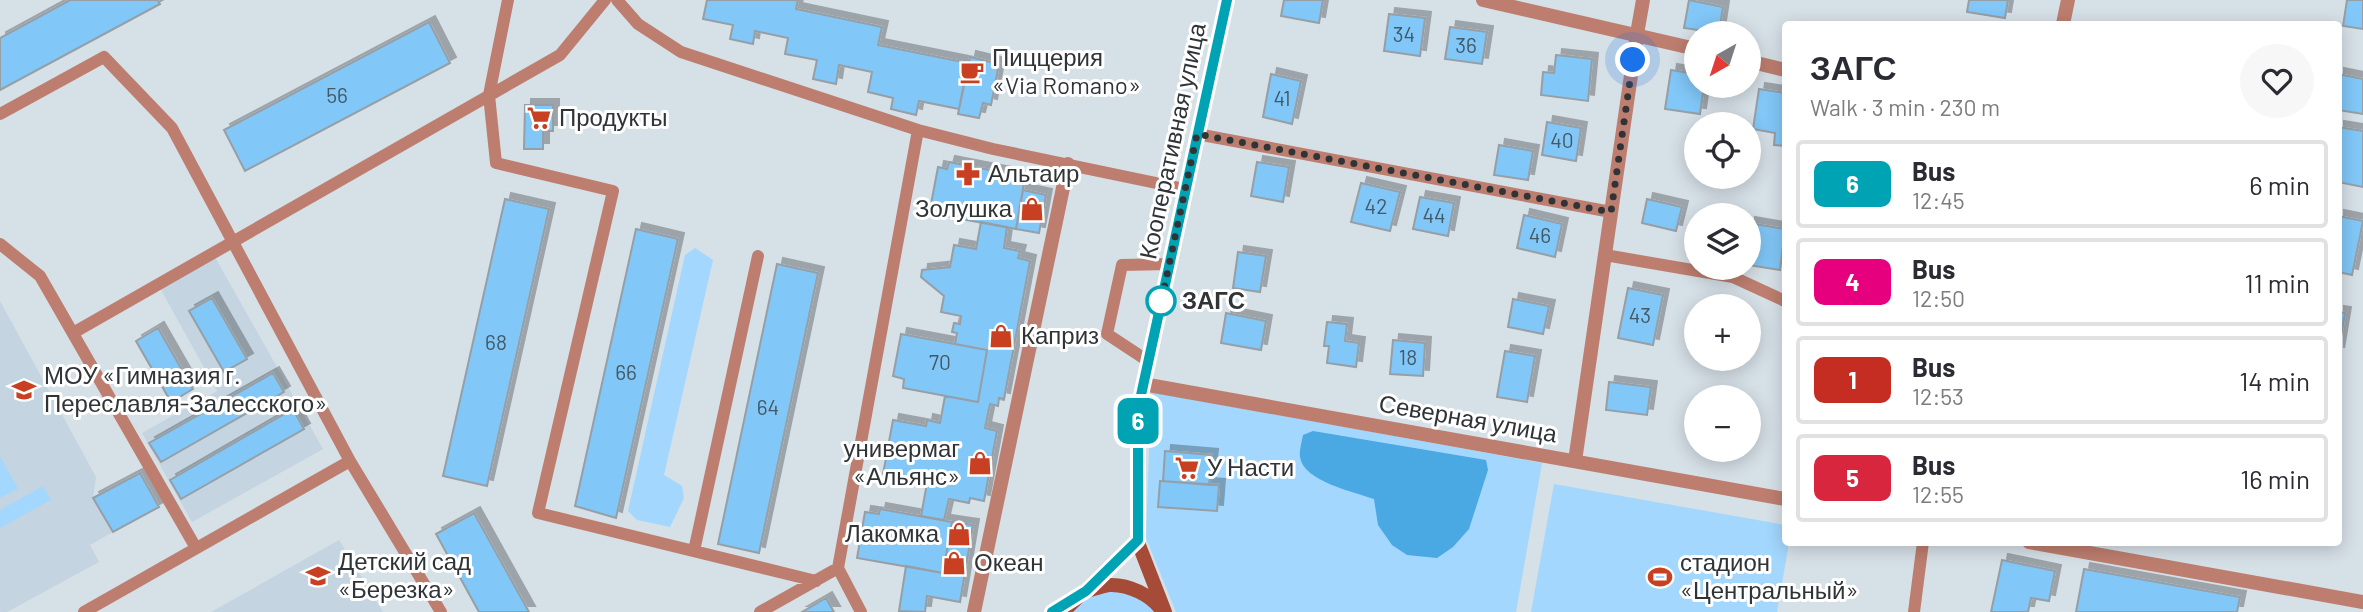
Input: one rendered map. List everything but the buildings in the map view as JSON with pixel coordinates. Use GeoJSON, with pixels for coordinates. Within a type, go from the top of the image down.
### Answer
{"type":"FeatureCollection","features":[{"type":"Feature","properties":{"kind":"main road","name":"Кооперативная улица"},"geometry":{"type":"LineString","coordinates":[[1138,540],[1138,409],[1227,0]]}},
{"type":"Feature","properties":{"kind":"main road"},"geometry":{"type":"LineString","coordinates":[[1063,612],[1138,540],[1164,612]]}},
{"type":"Feature","properties":{"kind":"main road"},"geometry":{"type":"LineString","coordinates":[[1086,591],[1109,585],[1140,591],[1164,612]]}},
{"type":"Feature","properties":{"kind":"street"},"geometry":{"type":"LineString","coordinates":[[1483,0],[1684,45]]}},
{"type":"Feature","properties":{"kind":"street"},"geometry":{"type":"LineString","coordinates":[[1575,461],[1643,0]]}},
{"type":"Feature","properties":{"kind":"street"},"geometry":{"type":"LineString","coordinates":[[2064,21],[2068,0]]}},
{"type":"Feature","properties":{"kind":"street"},"geometry":{"type":"LineString","coordinates":[[1761,64],[1782,69]]}},
{"type":"Feature","properties":{"kind":"street"},"geometry":{"type":"LineString","coordinates":[[974,612],[1068,164]]}},
{"type":"Feature","properties":{"kind":"street","name":"Северная улица"},"geometry":{"type":"LineString","coordinates":[[1143,384],[1782,498]]}},
{"type":"Feature","properties":{"kind":"street"},"geometry":{"type":"LineString","coordinates":[[2051,546],[2363,602]]}},
{"type":"Feature","properties":{"kind":"street"},"geometry":{"type":"LineString","coordinates":[[1052,612],[1086,591]]}},
{"type":"Feature","properties":{"kind":"lane"},"geometry":{"type":"LineString","coordinates":[[508,0],[489,95],[496,163],[613,191],[538,513],[816,581]]}},
{"type":"Feature","properties":{"kind":"lane"},"geometry":{"type":"LineString","coordinates":[[73,333],[560,55],[605,0]]}},
{"type":"Feature","properties":{"kind":"lane"},"geometry":{"type":"LineString","coordinates":[[617,0],[638,24],[681,52],[918,130],[993,149],[1185,189]]}},
{"type":"Feature","properties":{"kind":"lane"},"geometry":{"type":"LineString","coordinates":[[0,114],[104,57],[172,128],[350,461],[441,612]]}},
{"type":"Feature","properties":{"kind":"lane"},"geometry":{"type":"LineString","coordinates":[[861,612],[838,568],[918,130]]}},
{"type":"Feature","properties":{"kind":"lane"},"geometry":{"type":"LineString","coordinates":[[1197,134],[1611,212]]}},
{"type":"Feature","properties":{"kind":"lane"},"geometry":{"type":"LineString","coordinates":[[1,246],[40,275],[196,548]]}},
{"type":"Feature","properties":{"kind":"lane"},"geometry":{"type":"LineString","coordinates":[[1605,255],[1733,277],[1782,300]]}},
{"type":"Feature","properties":{"kind":"lane"},"geometry":{"type":"LineString","coordinates":[[694,551],[758,256]]}},
{"type":"Feature","properties":{"kind":"lane"},"geometry":{"type":"LineString","coordinates":[[1148,361],[1107,334],[1122,265],[1169,264]]}},
{"type":"Feature","properties":{"kind":"lane"},"geometry":{"type":"LineString","coordinates":[[84,612],[350,461]]}},
{"type":"Feature","properties":{"kind":"lane"},"geometry":{"type":"LineString","coordinates":[[1914,612],[1922,546]]}},
{"type":"Feature","properties":{"kind":"lane"},"geometry":{"type":"LineString","coordinates":[[760,612],[838,568]]}},
{"type":"Feature","properties":{"kind":"shaded area"},"geometry":{"type":"Polygon","coordinates":[[[695,248],[713,260],[664,475],[682,486],[684,498],[670,527],[637,520],[628,511],[685,255],[695,248]]]}},
{"type":"Feature","properties":{"kind":"shaded area"},"geometry":{"type":"Polygon","coordinates":[[[215,257],[323,449],[192,522],[142,433],[217,391],[160,288],[215,257]]]}},
{"type":"Feature","properties":{"kind":"shaded area","name":"МОУ «Гимназия г. Переславля-Залесского»"},"geometry":{"type":"Polygon","coordinates":[[[0,301],[96,477],[93,498],[113,532],[90,545],[99,562],[7,612],[0,612],[0,301]]]}},
{"type":"Feature","properties":{"kind":"shaded area"},"geometry":{"type":"Polygon","coordinates":[[[1151,392],[1542,463],[1516,612],[1176,612],[1146,538],[1151,392]]]}},
{"type":"Feature","properties":{"kind":"shaded area"},"geometry":{"type":"Polygon","coordinates":[[[1313,431],[1486,460],[1488,470],[1469,529],[1453,547],[1437,558],[1407,555],[1392,545],[1378,525],[1374,499],[1319,479],[1303,465],[1300,455],[1303,435],[1313,431]]]}},
{"type":"Feature","properties":{"kind":"shaded area"},"geometry":{"type":"Polygon","coordinates":[[[0,456],[18,489],[0,498],[0,456]]]}},
{"type":"Feature","properties":{"kind":"shaded area","name":"стадион «Центральный»"},"geometry":{"type":"Polygon","coordinates":[[[1554,484],[1782,524],[1782,546],[1788,546],[1777,612],[1531,612],[1554,484]]]}},
{"type":"Feature","properties":{"kind":"shaded area"},"geometry":{"type":"Polygon","coordinates":[[[43,486],[51,500],[0,528],[0,510],[43,486]]]}},
{"type":"Feature","properties":{"kind":"shaded area","name":"Детский сад «Березка»"},"geometry":{"type":"Polygon","coordinates":[[[339,540],[383,612],[211,612],[339,540]]]}},
{"type":"Feature","properties":{"kind":"shaded area"},"geometry":{"type":"Polygon","coordinates":[[[1114,590],[1138,596],[1158,612],[1068,612],[1088,595],[1114,590]]]}},
{"type":"Feature","properties":{"kind":"bus line","name":"6"},"geometry":{"type":"LineString","coordinates":[[1052,612],[1086,591],[1138,540],[1138,409],[1227,0]]}},
{"type":"Feature","properties":{"kind":"place","name":"Пиццерия «Via Romano»"},"geometry":{"type":"Point","coordinates":[972,72]}},
{"type":"Feature","properties":{"kind":"place","name":"Продукты"},"geometry":{"type":"Point","coordinates":[539,118]}},
{"type":"Feature","properties":{"kind":"place","name":"Альтаир"},"geometry":{"type":"Point","coordinates":[968,174]}},
{"type":"Feature","properties":{"kind":"place","name":"Золушка"},"geometry":{"type":"Point","coordinates":[1032,209]}},
{"type":"Feature","properties":{"kind":"place","name":"ЗАГС"},"geometry":{"type":"Point","coordinates":[1161,301]}},
{"type":"Feature","properties":{"kind":"place","name":"Каприз"},"geometry":{"type":"Point","coordinates":[1001,336]}},
{"type":"Feature","properties":{"kind":"place","name":"МОУ «Гимназия г. Переславля-Залесского»"},"geometry":{"type":"Point","coordinates":[24,390]}},
{"type":"Feature","properties":{"kind":"place","name":"универмаг «Альянс»"},"geometry":{"type":"Point","coordinates":[980,463]}},
{"type":"Feature","properties":{"kind":"place","name":"У Насти"},"geometry":{"type":"Point","coordinates":[1187,468]}},
{"type":"Feature","properties":{"kind":"place","name":"Лакомка"},"geometry":{"type":"Point","coordinates":[959,534]}},
{"type":"Feature","properties":{"kind":"place","name":"Океан"},"geometry":{"type":"Point","coordinates":[954,563]}},
{"type":"Feature","properties":{"kind":"place","name":"Детский сад «Березка»"},"geometry":{"type":"Point","coordinates":[318,576]}},
{"type":"Feature","properties":{"kind":"place","name":"стадион «Центральный»"},"geometry":{"type":"Point","coordinates":[1660,577]}},
{"type":"Feature","properties":{"kind":"route"},"geometry":{"type":"LineString","coordinates":[[1161,301],[1159,312],[1197,134],[1611,212],[1633,60]]}}]}
